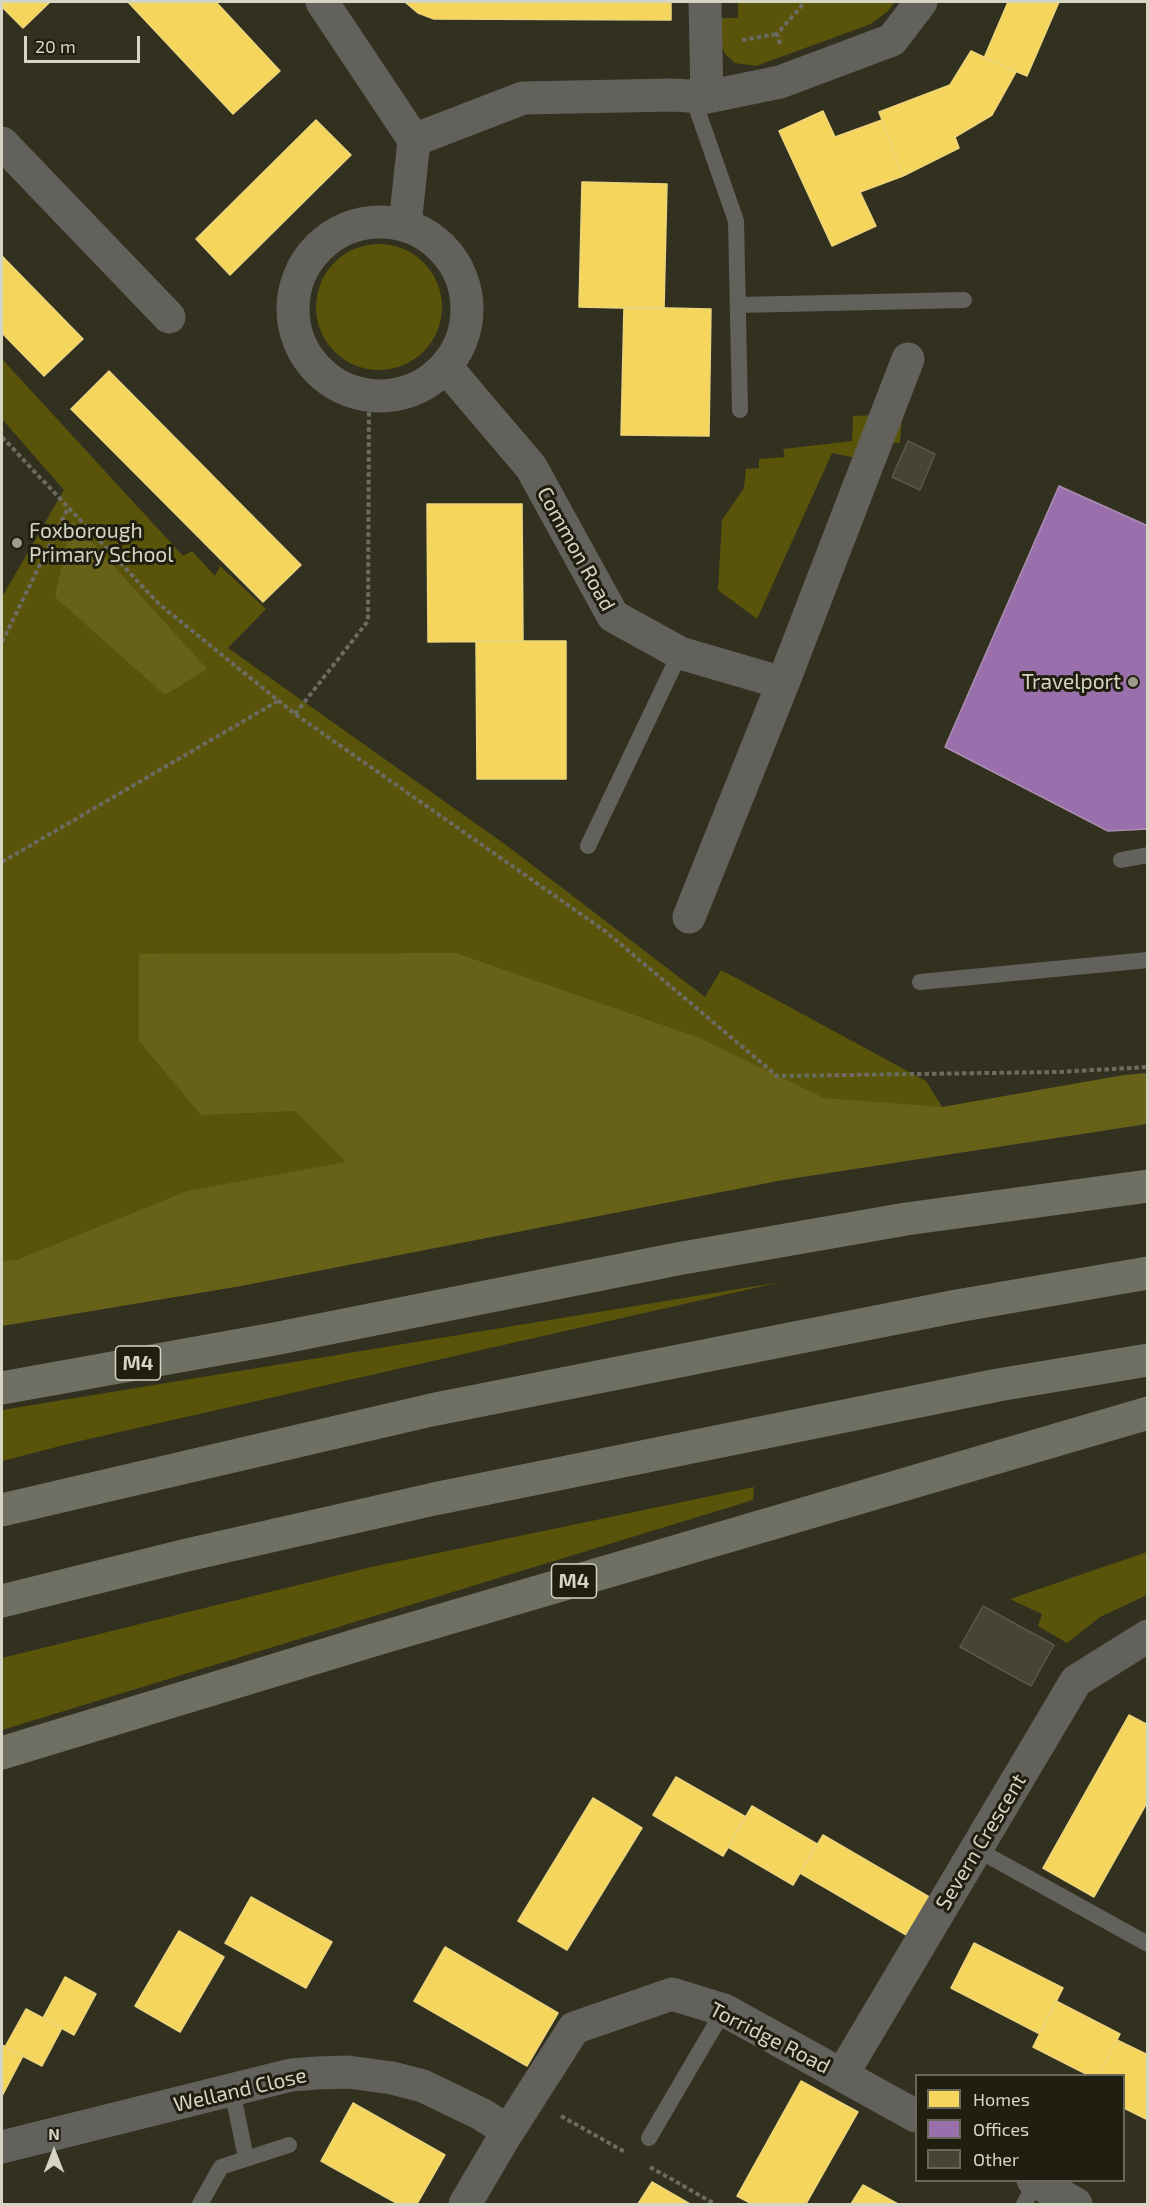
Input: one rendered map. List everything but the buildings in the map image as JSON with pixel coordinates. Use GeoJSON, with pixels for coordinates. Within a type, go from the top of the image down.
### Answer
{"type":"FeatureCollection","features":[{"type":"Feature","properties":{"kind":"highway","name":"M4"},"geometry":{"type":"LineString","coordinates":[[2,1388],[274,1339],[676,1259],[906,1219],[1148,1185]]}},
{"type":"Feature","properties":{"kind":"highway"},"geometry":{"type":"LineString","coordinates":[[2,1510],[431,1410],[957,1306],[1148,1273]]}},
{"type":"Feature","properties":{"kind":"highway"},"geometry":{"type":"LineString","coordinates":[[2,1601],[187,1555],[434,1499],[964,1392],[1148,1360]]}},
{"type":"Feature","properties":{"kind":"highway","name":"M4"},"geometry":{"type":"LineString","coordinates":[[2,1753],[423,1625],[1148,1413]]}},
{"type":"Feature","properties":{"kind":"street"},"geometry":{"type":"LineString","coordinates":[[322,2],[414,140],[405,225]]}},
{"type":"Feature","properties":{"kind":"street"},"geometry":{"type":"LineString","coordinates":[[700,96],[705,2]]}},
{"type":"Feature","properties":{"kind":"street"},"geometry":{"type":"LineString","coordinates":[[414,140],[523,98],[700,96],[780,82],[892,40],[921,2]]}},
{"type":"Feature","properties":{"kind":"street"},"geometry":{"type":"LineString","coordinates":[[2,143],[169,317]]}},
{"type":"Feature","properties":{"kind":"street"},"geometry":{"type":"LineString","coordinates":[[376,221],[405,225],[431,238],[452,259],[464,285],[468,314],[461,342],[446,367],[424,385],[397,394],[369,396],[341,387],[318,370],[301,348],[293,320],[294,292],[304,266],[322,243],[347,228],[376,221]]}},
{"type":"Feature","properties":{"kind":"street"},"geometry":{"type":"LineString","coordinates":[[689,917],[783,683],[908,359]]}},
{"type":"Feature","properties":{"kind":"street","name":"Common Road"},"geometry":{"type":"LineString","coordinates":[[446,367],[531,467],[613,616],[680,653],[783,683]]}},
{"type":"Feature","properties":{"kind":"street","name":"Severn Crescent"},"geometry":{"type":"LineString","coordinates":[[842,2075],[1076,1681],[1148,1636]]}},
{"type":"Feature","properties":{"kind":"street","name":"Torridge Road"},"geometry":{"type":"LineString","coordinates":[[465,2205],[508,2131],[574,2028],[672,1994],[724,2010],[915,2115]]}},
{"type":"Feature","properties":{"kind":"street","name":"Welland Close"},"geometry":{"type":"LineString","coordinates":[[2,2147],[291,2075],[348,2072],[392,2078],[423,2086],[481,2114],[508,2131]]}},
{"type":"Feature","properties":{"kind":"street"},"geometry":{"type":"LineString","coordinates":[[1031,2189],[1076,2205]]}},
{"type":"Feature","properties":{"kind":"lane"},"geometry":{"type":"LineString","coordinates":[[700,96],[736,220],[740,410]]}},
{"type":"Feature","properties":{"kind":"lane"},"geometry":{"type":"LineString","coordinates":[[738,305],[964,300]]}},
{"type":"Feature","properties":{"kind":"lane"},"geometry":{"type":"LineString","coordinates":[[588,846],[680,653]]}},
{"type":"Feature","properties":{"kind":"lane"},"geometry":{"type":"LineString","coordinates":[[1121,860],[1148,855]]}},
{"type":"Feature","properties":{"kind":"lane"},"geometry":{"type":"LineString","coordinates":[[920,982],[1148,960]]}},
{"type":"Feature","properties":{"kind":"lane"},"geometry":{"type":"LineString","coordinates":[[976,1849],[1148,1944]]}},
{"type":"Feature","properties":{"kind":"lane"},"geometry":{"type":"LineString","coordinates":[[649,2138],[724,2010]]}},
{"type":"Feature","properties":{"kind":"lane"},"geometry":{"type":"LineString","coordinates":[[232,2090],[246,2158]]}},
{"type":"Feature","properties":{"kind":"lane"},"geometry":{"type":"LineString","coordinates":[[200,2205],[221,2167],[289,2145]]}},
{"type":"Feature","properties":{"kind":"path"},"geometry":{"type":"LineString","coordinates":[[295,714],[368,621],[369,396]]}},
{"type":"Feature","properties":{"kind":"path"},"geometry":{"type":"LineString","coordinates":[[2,437],[159,604],[295,714],[605,931],[777,1076],[1058,1072],[1148,1067]]}},
{"type":"Feature","properties":{"kind":"path"},"geometry":{"type":"LineString","coordinates":[[2,642],[68,508]]}},
{"type":"Feature","properties":{"kind":"path"},"geometry":{"type":"LineString","coordinates":[[2,862],[278,701]]}},
{"type":"Feature","properties":{"kind":"shaded area"},"geometry":{"type":"Polygon","coordinates":[[[738,2],[895,2],[888,11],[871,24],[756,66],[735,63],[725,54],[718,37],[719,18],[738,18],[738,2]]]}},
{"type":"Feature","properties":{"kind":"shaded area"},"geometry":{"type":"Polygon","coordinates":[[[379,244],[403,248],[424,262],[438,283],[442,307],[438,331],[424,352],[403,366],[379,370],[355,366],[334,352],[320,331],[316,307],[320,283],[334,262],[355,248],[379,244]]]}},
{"type":"Feature","properties":{"kind":"shaded area"},"geometry":{"type":"Polygon","coordinates":[[[2,359],[183,556],[192,551],[215,576],[220,566],[266,609],[228,648],[506,845],[705,997],[721,970],[926,1081],[942,1107],[2,1289],[2,597],[64,490],[2,419],[2,359]]]}},
{"type":"Feature","properties":{"kind":"shaded area"},"geometry":{"type":"Polygon","coordinates":[[[902,414],[900,443],[870,442],[862,459],[832,453],[757,619],[718,590],[722,520],[744,488],[746,469],[759,468],[759,459],[785,457],[783,449],[852,441],[853,416],[902,414]]]}},
{"type":"Feature","properties":{"kind":"shaded area"},"geometry":{"type":"Polygon","coordinates":[[[72,520],[207,669],[165,695],[55,597],[72,520]]]}},
{"type":"Feature","properties":{"kind":"shaded area"},"geometry":{"type":"Polygon","coordinates":[[[456,953],[697,1037],[824,1098],[942,1107],[1147,1073],[1147,1124],[783,1180],[241,1286],[2,1326],[2,1261],[17,1260],[187,1191],[346,1162],[295,1111],[201,1115],[139,1041],[139,954],[456,953]]]}},
{"type":"Feature","properties":{"kind":"shaded area"},"geometry":{"type":"Polygon","coordinates":[[[781,1282],[80,1441],[2,1461],[2,1410],[781,1282]]]}},
{"type":"Feature","properties":{"kind":"shaded area"},"geometry":{"type":"Polygon","coordinates":[[[754,1487],[753,1500],[2,1730],[2,1658],[371,1567],[754,1487]]]}},
{"type":"Feature","properties":{"kind":"shaded area"},"geometry":{"type":"Polygon","coordinates":[[[1147,1552],[1147,1595],[1100,1617],[1067,1643],[1038,1626],[1042,1614],[1010,1599],[1147,1552]]]}},
{"type":"Feature","properties":{"kind":"place","name":"Foxborough Primary School"},"geometry":{"type":"Point","coordinates":[17,543]}},
{"type":"Feature","properties":{"kind":"place","name":"Travelport"},"geometry":{"type":"Point","coordinates":[1133,682]}}]}
